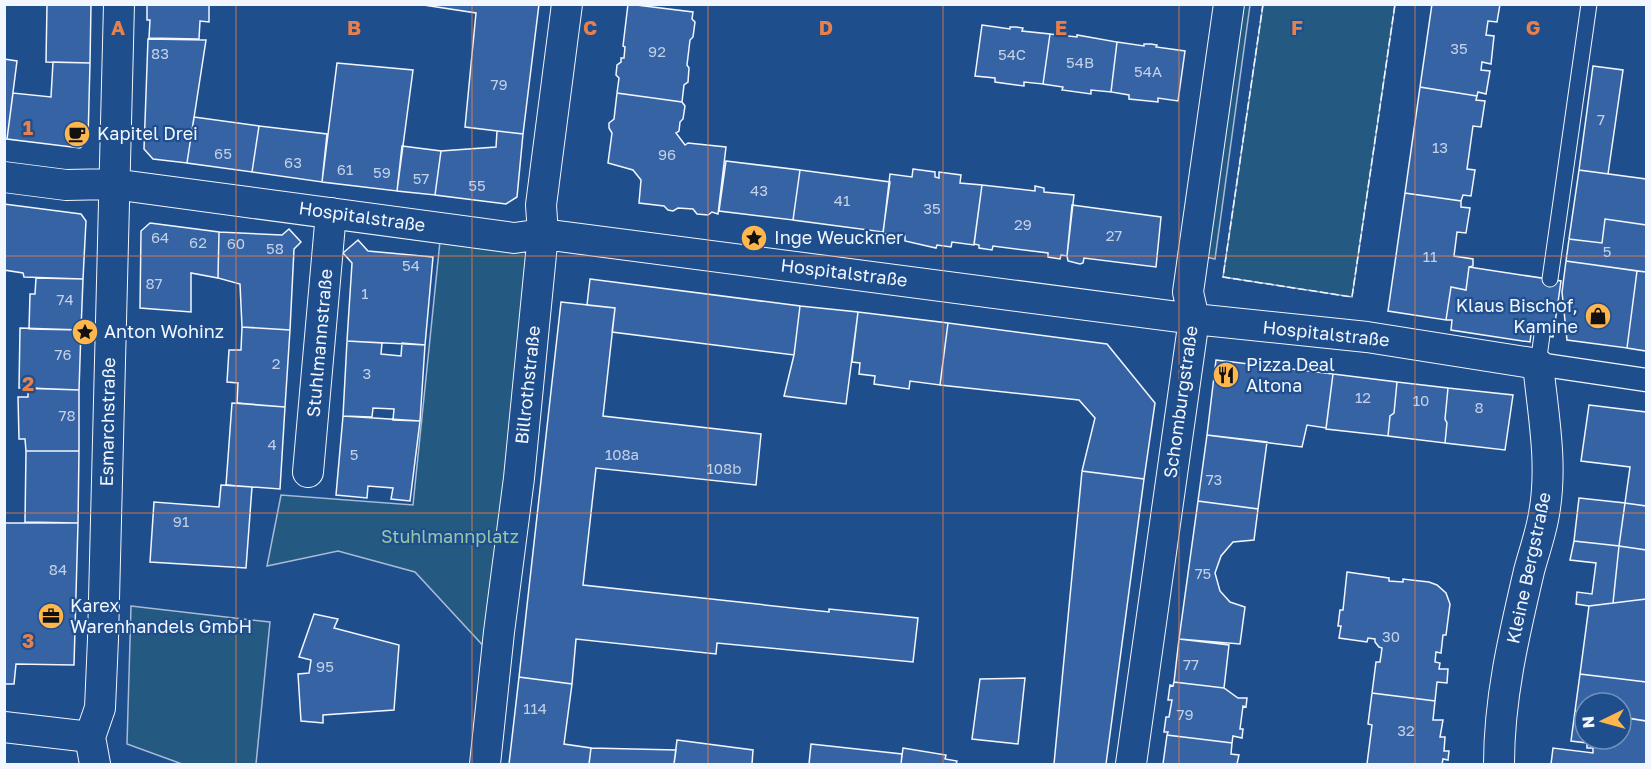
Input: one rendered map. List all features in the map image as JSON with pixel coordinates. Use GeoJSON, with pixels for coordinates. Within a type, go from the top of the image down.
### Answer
{"type":"FeatureCollection","features":[{"type":"Feature","properties":{"kind":"street","name":"Esmarchstraße"},"geometry":{"type":"LineString","coordinates":[[92,751],[100,708],[103,639],[119,4]]}},
{"type":"Feature","properties":{"kind":"street","name":"Billrothstraße"},"geometry":{"type":"LineString","coordinates":[[485,765],[519,478],[543,234],[542,205],[567,4]]}},
{"type":"Feature","properties":{"kind":"street","name":"Schomburgstraße"},"geometry":{"type":"LineString","coordinates":[[1131,765],[1194,319],[1188,292],[1229,4]]}},
{"type":"Feature","properties":{"kind":"street","name":"Hospitalstraße"},"geometry":{"type":"LineString","coordinates":[[4,177],[66,185],[113,184],[514,238],[543,234],[1194,319],[1367,337],[1647,380]]}},
{"type":"Feature","properties":{"kind":"street","name":"Stuhlmannstraße"},"geometry":{"type":"LineString","coordinates":[[308,472],[331,213]]}},
{"type":"Feature","properties":{"kind":"street","name":"Kleine Bergstraße"},"geometry":{"type":"LineString","coordinates":[[1499,765],[1502,706],[1514,633],[1544,514],[1547,449],[1538,364]]}},
{"type":"Feature","properties":{"kind":"street"},"geometry":{"type":"LineString","coordinates":[[4,728],[92,751]]}},
{"type":"Feature","properties":{"kind":"lane"},"geometry":{"type":"LineString","coordinates":[[1550,279],[1589,4]]}},
{"type":"Feature","properties":{"kind":"lane","name":"Kleine Bergstraße"},"geometry":{"type":"LineString","coordinates":[[1538,364],[1542,335]]}},
{"type":"Feature","properties":{"kind":"green space"},"geometry":{"type":"Polygon","coordinates":[[[1233,5],[1250,5],[1215,259],[1198,255],[1233,5]]]}},
{"type":"Feature","properties":{"kind":"green space"},"geometry":{"type":"Polygon","coordinates":[[[1263,5],[1395,5],[1352,297],[1223,277],[1263,5]]]}},
{"type":"Feature","properties":{"kind":"green space","name":"Stuhlmannplatz"},"geometry":{"type":"Polygon","coordinates":[[[440,241],[533,251],[489,652],[415,572],[338,551],[267,566],[281,495],[413,505],[440,241]]]}},
{"type":"Feature","properties":{"kind":"green space"},"geometry":{"type":"Polygon","coordinates":[[[131,606],[270,622],[256,764],[182,764],[127,744],[131,606]]]}},
{"type":"Feature","properties":{"kind":"building"},"geometry":{"type":"Polygon","coordinates":[[[47,4],[91,4],[90,63],[46,62],[47,4]]]}},
{"type":"Feature","properties":{"kind":"building"},"geometry":{"type":"Polygon","coordinates":[[[147,4],[209,4],[209,22],[200,21],[199,39],[149,38],[150,20],[147,20],[147,4]]]}},
{"type":"Feature","properties":{"kind":"building"},"geometry":{"type":"Polygon","coordinates":[[[417,4],[539,4],[523,134],[465,127],[476,13],[417,4]]]}},
{"type":"Feature","properties":{"kind":"building"},"geometry":{"type":"Polygon","coordinates":[[[628,4],[693,12],[692,19],[695,22],[687,65],[689,68],[688,82],[684,85],[682,102],[617,93],[619,78],[616,75],[617,65],[621,62],[621,58],[624,58],[625,47],[623,46],[628,4]]]}},
{"type":"Feature","properties":{"kind":"building"},"geometry":{"type":"Polygon","coordinates":[[[1432,4],[1500,4],[1497,22],[1488,21],[1486,35],[1494,36],[1491,64],[1482,62],[1481,70],[1490,71],[1486,94],[1478,92],[1477,96],[1420,87],[1432,4]]]}},
{"type":"Feature","properties":{"kind":"building"},"geometry":{"type":"Polygon","coordinates":[[[982,25],[1010,29],[1010,27],[1016,27],[1023,28],[1022,31],[1050,34],[1043,84],[1024,82],[1024,86],[995,82],[995,78],[975,76],[982,25]]]}},
{"type":"Feature","properties":{"kind":"building"},"geometry":{"type":"Polygon","coordinates":[[[1050,34],[1077,37],[1077,35],[1117,42],[1111,92],[1091,90],[1091,94],[1062,90],[1063,87],[1043,84],[1050,34]]]}},
{"type":"Feature","properties":{"kind":"building"},"geometry":{"type":"Polygon","coordinates":[[[148,39],[206,40],[187,163],[153,159],[144,149],[148,39]]]}},
{"type":"Feature","properties":{"kind":"building"},"geometry":{"type":"Polygon","coordinates":[[[1117,42],[1144,46],[1144,44],[1151,44],[1157,45],[1156,47],[1185,51],[1178,101],[1158,98],[1158,102],[1129,99],[1129,95],[1111,92],[1117,42]]]}},
{"type":"Feature","properties":{"kind":"building"},"geometry":{"type":"Polygon","coordinates":[[[4,59],[17,61],[7,139],[4,139],[4,59]]]}},
{"type":"Feature","properties":{"kind":"building"},"geometry":{"type":"Polygon","coordinates":[[[53,62],[90,63],[88,140],[80,148],[7,139],[13,93],[51,97],[53,62]]]}},
{"type":"Feature","properties":{"kind":"building"},"geometry":{"type":"Polygon","coordinates":[[[337,63],[413,70],[397,191],[322,182],[337,63]]]}},
{"type":"Feature","properties":{"kind":"building"},"geometry":{"type":"Polygon","coordinates":[[[1593,66],[1623,70],[1608,174],[1579,170],[1593,66]]]}},
{"type":"Feature","properties":{"kind":"building"},"geometry":{"type":"Polygon","coordinates":[[[1420,87],[1477,96],[1476,100],[1485,101],[1481,127],[1473,126],[1467,169],[1475,170],[1471,196],[1463,195],[1461,201],[1405,193],[1420,87]]]}},
{"type":"Feature","properties":{"kind":"building"},"geometry":{"type":"Polygon","coordinates":[[[617,93],[682,102],[685,106],[683,119],[676,133],[685,145],[688,143],[726,147],[718,214],[712,212],[708,215],[697,214],[693,209],[678,208],[673,211],[664,206],[639,203],[641,180],[633,170],[608,163],[612,133],[609,123],[614,119],[617,93]]]}},
{"type":"Feature","properties":{"kind":"building"},"geometry":{"type":"Polygon","coordinates":[[[194,117],[259,126],[252,172],[187,163],[194,117]]]}},
{"type":"Feature","properties":{"kind":"building"},"geometry":{"type":"Polygon","coordinates":[[[259,126],[327,134],[322,182],[252,172],[259,126]]]}},
{"type":"Feature","properties":{"kind":"building"},"geometry":{"type":"Polygon","coordinates":[[[497,131],[523,134],[517,197],[506,204],[435,195],[441,151],[496,147],[497,131]]]}},
{"type":"Feature","properties":{"kind":"building"},"geometry":{"type":"Polygon","coordinates":[[[402,146],[441,151],[435,195],[397,191],[402,146]]]}},
{"type":"Feature","properties":{"kind":"building"},"geometry":{"type":"Polygon","coordinates":[[[726,161],[800,170],[793,220],[719,211],[726,161]]]}},
{"type":"Feature","properties":{"kind":"building"},"geometry":{"type":"Polygon","coordinates":[[[913,169],[935,172],[935,177],[939,178],[939,172],[961,175],[960,183],[982,185],[974,245],[952,242],[951,247],[937,245],[936,248],[905,241],[905,236],[883,234],[890,174],[912,177],[913,169]]]}},
{"type":"Feature","properties":{"kind":"building"},"geometry":{"type":"Polygon","coordinates":[[[800,170],[890,182],[883,232],[793,220],[800,170]]]}},
{"type":"Feature","properties":{"kind":"building"},"geometry":{"type":"Polygon","coordinates":[[[1579,170],[1646,179],[1646,225],[1605,219],[1602,243],[1569,239],[1579,170]]]}},
{"type":"Feature","properties":{"kind":"building"},"geometry":{"type":"Polygon","coordinates":[[[982,185],[1035,191],[1035,186],[1044,188],[1044,192],[1074,195],[1067,256],[1061,255],[1060,259],[1048,257],[1048,253],[993,246],[992,250],[979,248],[979,245],[974,244],[982,185]]]}},
{"type":"Feature","properties":{"kind":"building"},"geometry":{"type":"Polygon","coordinates":[[[1405,193],[1461,201],[1461,207],[1470,208],[1466,233],[1457,232],[1454,256],[1473,259],[1473,266],[1469,267],[1466,290],[1451,287],[1446,320],[1388,311],[1405,193]]]}},
{"type":"Feature","properties":{"kind":"building"},"geometry":{"type":"Polygon","coordinates":[[[4,204],[81,214],[86,221],[83,279],[24,277],[23,273],[4,270],[4,204]]]}},
{"type":"Feature","properties":{"kind":"building"},"geometry":{"type":"Polygon","coordinates":[[[1072,205],[1161,217],[1156,267],[1084,258],[1083,263],[1080,264],[1068,261],[1072,205]]]}},
{"type":"Feature","properties":{"kind":"building"},"geometry":{"type":"Polygon","coordinates":[[[1605,219],[1646,225],[1646,272],[1566,261],[1569,239],[1602,243],[1605,219]]]}},
{"type":"Feature","properties":{"kind":"building"},"geometry":{"type":"Polygon","coordinates":[[[150,223],[219,232],[218,278],[191,273],[191,312],[140,308],[141,231],[150,223]]]}},
{"type":"Feature","properties":{"kind":"building"},"geometry":{"type":"Polygon","coordinates":[[[289,229],[301,242],[294,249],[290,330],[242,327],[240,284],[218,278],[219,232],[282,235],[289,229]]]}},
{"type":"Feature","properties":{"kind":"building"},"geometry":{"type":"Polygon","coordinates":[[[358,240],[368,251],[433,257],[425,345],[347,341],[352,263],[343,253],[358,240]]]}},
{"type":"Feature","properties":{"kind":"building","name":"Klaus Bischof, Kamine"},"geometry":{"type":"Polygon","coordinates":[[[1566,261],[1637,271],[1627,348],[1567,340],[1562,292],[1566,261]]]}},
{"type":"Feature","properties":{"kind":"building"},"geometry":{"type":"Polygon","coordinates":[[[1469,267],[1561,281],[1553,337],[1531,334],[1530,342],[1451,330],[1452,320],[1446,320],[1451,287],[1466,290],[1469,267]]]}},
{"type":"Feature","properties":{"kind":"building"},"geometry":{"type":"Polygon","coordinates":[[[1637,271],[1646,272],[1646,351],[1627,348],[1637,271]]]}},
{"type":"Feature","properties":{"kind":"building"},"geometry":{"type":"Polygon","coordinates":[[[36,278],[83,279],[81,330],[29,329],[30,294],[35,294],[36,278]]]}},
{"type":"Feature","properties":{"kind":"building"},"geometry":{"type":"Polygon","coordinates":[[[590,279],[800,306],[794,355],[612,332],[615,308],[587,305],[590,279]]]}},
{"type":"Feature","properties":{"kind":"building"},"geometry":{"type":"Polygon","coordinates":[[[561,302],[615,308],[603,416],[761,434],[756,485],[596,468],[583,585],[829,612],[829,609],[918,618],[913,662],[717,643],[716,654],[576,639],[572,684],[519,677],[561,302]]]}},
{"type":"Feature","properties":{"kind":"building"},"geometry":{"type":"Polygon","coordinates":[[[800,306],[858,312],[846,404],[784,396],[794,355],[800,306]]]}},
{"type":"Feature","properties":{"kind":"building"},"geometry":{"type":"Polygon","coordinates":[[[858,312],[948,323],[940,385],[910,381],[909,389],[874,384],[875,376],[859,374],[860,363],[852,362],[858,312]]]}},
{"type":"Feature","properties":{"kind":"building"},"geometry":{"type":"Polygon","coordinates":[[[948,323],[1107,344],[1155,403],[1144,479],[1082,471],[1095,418],[1079,400],[940,385],[948,323]]]}},
{"type":"Feature","properties":{"kind":"building"},"geometry":{"type":"Polygon","coordinates":[[[242,327],[290,330],[285,407],[237,403],[238,383],[227,382],[229,350],[241,350],[242,327]]]}},
{"type":"Feature","properties":{"kind":"building"},"geometry":{"type":"Polygon","coordinates":[[[20,328],[81,330],[79,390],[19,388],[20,328]]]}},
{"type":"Feature","properties":{"kind":"building"},"geometry":{"type":"Polygon","coordinates":[[[347,341],[382,343],[381,354],[401,356],[402,343],[425,345],[420,421],[393,420],[394,409],[373,408],[372,417],[343,416],[347,341]]]}},
{"type":"Feature","properties":{"kind":"building"},"geometry":{"type":"Polygon","coordinates":[[[1216,360],[1333,374],[1326,428],[1307,425],[1302,447],[1207,435],[1216,360]]]}},
{"type":"Feature","properties":{"kind":"building"},"geometry":{"type":"Polygon","coordinates":[[[1333,374],[1397,382],[1394,413],[1390,416],[1388,436],[1326,429],[1333,374]]]}},
{"type":"Feature","properties":{"kind":"building"},"geometry":{"type":"Polygon","coordinates":[[[1397,382],[1448,388],[1445,443],[1388,436],[1390,416],[1394,413],[1397,382]]]}},
{"type":"Feature","properties":{"kind":"building"},"geometry":{"type":"Polygon","coordinates":[[[28,388],[79,390],[79,451],[26,451],[25,439],[19,439],[18,397],[28,397],[28,388]]]}},
{"type":"Feature","properties":{"kind":"building"},"geometry":{"type":"Polygon","coordinates":[[[1448,388],[1513,395],[1505,450],[1445,443],[1448,388]]]}},
{"type":"Feature","properties":{"kind":"building"},"geometry":{"type":"Polygon","coordinates":[[[232,403],[285,407],[280,489],[226,485],[232,403]]]}},
{"type":"Feature","properties":{"kind":"building"},"geometry":{"type":"Polygon","coordinates":[[[1589,405],[1646,412],[1646,506],[1625,503],[1630,467],[1581,461],[1589,405]]]}},
{"type":"Feature","properties":{"kind":"building"},"geometry":{"type":"Polygon","coordinates":[[[343,416],[420,421],[410,501],[391,499],[393,488],[368,486],[367,498],[336,495],[343,416]]]}},
{"type":"Feature","properties":{"kind":"building"},"geometry":{"type":"Polygon","coordinates":[[[1207,435],[1267,442],[1258,509],[1198,501],[1207,435]]]}},
{"type":"Feature","properties":{"kind":"building"},"geometry":{"type":"Polygon","coordinates":[[[26,451],[79,451],[78,523],[25,522],[26,451]]]}},
{"type":"Feature","properties":{"kind":"building"},"geometry":{"type":"Polygon","coordinates":[[[1082,471],[1144,479],[1106,764],[1054,764],[1082,471]]]}},
{"type":"Feature","properties":{"kind":"building"},"geometry":{"type":"Polygon","coordinates":[[[221,485],[252,487],[246,568],[150,562],[154,502],[219,507],[221,485]]]}},
{"type":"Feature","properties":{"kind":"building"},"geometry":{"type":"Polygon","coordinates":[[[1579,498],[1625,503],[1619,546],[1574,541],[1579,498]]]}},
{"type":"Feature","properties":{"kind":"building"},"geometry":{"type":"Polygon","coordinates":[[[1198,501],[1258,509],[1254,540],[1233,542],[1221,556],[1215,573],[1220,591],[1230,602],[1245,607],[1240,644],[1179,639],[1198,501]]]}},
{"type":"Feature","properties":{"kind":"building"},"geometry":{"type":"Polygon","coordinates":[[[1625,503],[1646,506],[1646,550],[1619,546],[1625,503]]]}},
{"type":"Feature","properties":{"kind":"building"},"geometry":{"type":"Polygon","coordinates":[[[4,523],[78,523],[74,665],[16,664],[14,684],[4,684],[4,523]]]}},
{"type":"Feature","properties":{"kind":"building"},"geometry":{"type":"Polygon","coordinates":[[[1574,541],[1619,546],[1613,603],[1589,606],[1576,604],[1577,592],[1592,594],[1596,563],[1570,560],[1574,541]]]}},
{"type":"Feature","properties":{"kind":"building"},"geometry":{"type":"Polygon","coordinates":[[[1619,546],[1646,550],[1646,599],[1613,603],[1619,546]]]}},
{"type":"Feature","properties":{"kind":"building"},"geometry":{"type":"Polygon","coordinates":[[[1347,572],[1389,578],[1389,581],[1403,582],[1403,579],[1429,582],[1437,585],[1446,593],[1450,604],[1446,635],[1443,635],[1441,653],[1436,652],[1435,662],[1440,663],[1439,669],[1448,669],[1447,683],[1437,682],[1435,701],[1372,693],[1376,662],[1380,662],[1382,648],[1375,642],[1375,639],[1368,638],[1367,642],[1339,638],[1341,626],[1338,626],[1340,610],[1343,610],[1347,572]]]}},
{"type":"Feature","properties":{"kind":"building"},"geometry":{"type":"Polygon","coordinates":[[[1646,599],[1646,682],[1580,674],[1589,606],[1646,599]]]}},
{"type":"Feature","properties":{"kind":"building"},"geometry":{"type":"Polygon","coordinates":[[[314,614],[338,619],[334,628],[399,645],[394,710],[323,715],[323,723],[301,721],[298,674],[309,673],[311,660],[299,657],[314,614]]]}},
{"type":"Feature","properties":{"kind":"building"},"geometry":{"type":"Polygon","coordinates":[[[1179,639],[1229,645],[1224,688],[1174,682],[1179,639]]]}},
{"type":"Feature","properties":{"kind":"building"},"geometry":{"type":"Polygon","coordinates":[[[1580,674],[1646,682],[1646,721],[1633,719],[1633,691],[1578,691],[1580,674]]]}},
{"type":"Feature","properties":{"kind":"building"},"geometry":{"type":"Polygon","coordinates":[[[519,677],[572,684],[564,744],[591,748],[589,764],[509,764],[519,677]]]}},
{"type":"Feature","properties":{"kind":"building"},"geometry":{"type":"Polygon","coordinates":[[[1025,678],[1018,744],[972,739],[980,679],[1025,678]]]}},
{"type":"Feature","properties":{"kind":"building"},"geometry":{"type":"Polygon","coordinates":[[[1174,682],[1224,688],[1238,698],[1247,698],[1246,707],[1243,706],[1240,729],[1243,729],[1242,738],[1233,736],[1232,743],[1167,735],[1168,732],[1164,732],[1166,717],[1169,717],[1172,700],[1168,700],[1170,685],[1173,686],[1174,682]]]}},
{"type":"Feature","properties":{"kind":"building"},"geometry":{"type":"Polygon","coordinates":[[[1372,693],[1435,701],[1433,720],[1443,720],[1440,737],[1445,737],[1444,751],[1449,751],[1448,760],[1443,759],[1442,764],[1367,764],[1372,725],[1368,724],[1372,693]]]}},
{"type":"Feature","properties":{"kind":"building"},"geometry":{"type":"Polygon","coordinates":[[[1633,719],[1646,721],[1646,764],[1551,764],[1553,748],[1593,753],[1593,751],[1633,751],[1633,719]]]}},
{"type":"Feature","properties":{"kind":"building"},"geometry":{"type":"Polygon","coordinates":[[[1167,735],[1232,743],[1231,754],[1239,755],[1237,764],[1163,764],[1167,735]]]}},
{"type":"Feature","properties":{"kind":"building"},"geometry":{"type":"Polygon","coordinates":[[[677,740],[753,750],[752,764],[674,764],[677,740]]]}},
{"type":"Feature","properties":{"kind":"building"},"geometry":{"type":"Polygon","coordinates":[[[811,744],[902,754],[901,764],[809,764],[811,744]]]}},
{"type":"Feature","properties":{"kind":"building"},"geometry":{"type":"Polygon","coordinates":[[[591,748],[676,750],[674,764],[589,764],[591,748]]]}},
{"type":"Feature","properties":{"kind":"building"},"geometry":{"type":"Polygon","coordinates":[[[903,748],[946,755],[945,759],[957,761],[956,764],[901,764],[903,748]]]}},
{"type":"Feature","properties":{"kind":"fence"},"geometry":{"type":"LineString","coordinates":[[1263,4],[1223,277],[1352,297],[1395,4]]}},
{"type":"Feature","properties":{"kind":"place","name":"Kapitel Drei"},"geometry":{"type":"Point","coordinates":[77,134]}},
{"type":"Feature","properties":{"kind":"place","name":"Inge Weuckner"},"geometry":{"type":"Point","coordinates":[754,238]}},
{"type":"Feature","properties":{"kind":"place","name":"Klaus Bischof, Kamine"},"geometry":{"type":"Point","coordinates":[1598,316]}},
{"type":"Feature","properties":{"kind":"place","name":"Anton Wohinz"},"geometry":{"type":"Point","coordinates":[85,332]}},
{"type":"Feature","properties":{"kind":"place","name":"Pizza Deal Altona"},"geometry":{"type":"Point","coordinates":[1226,375]}},
{"type":"Feature","properties":{"kind":"place","name":"Karex Warenhandels GmbH"},"geometry":{"type":"Point","coordinates":[51,616]}}]}
